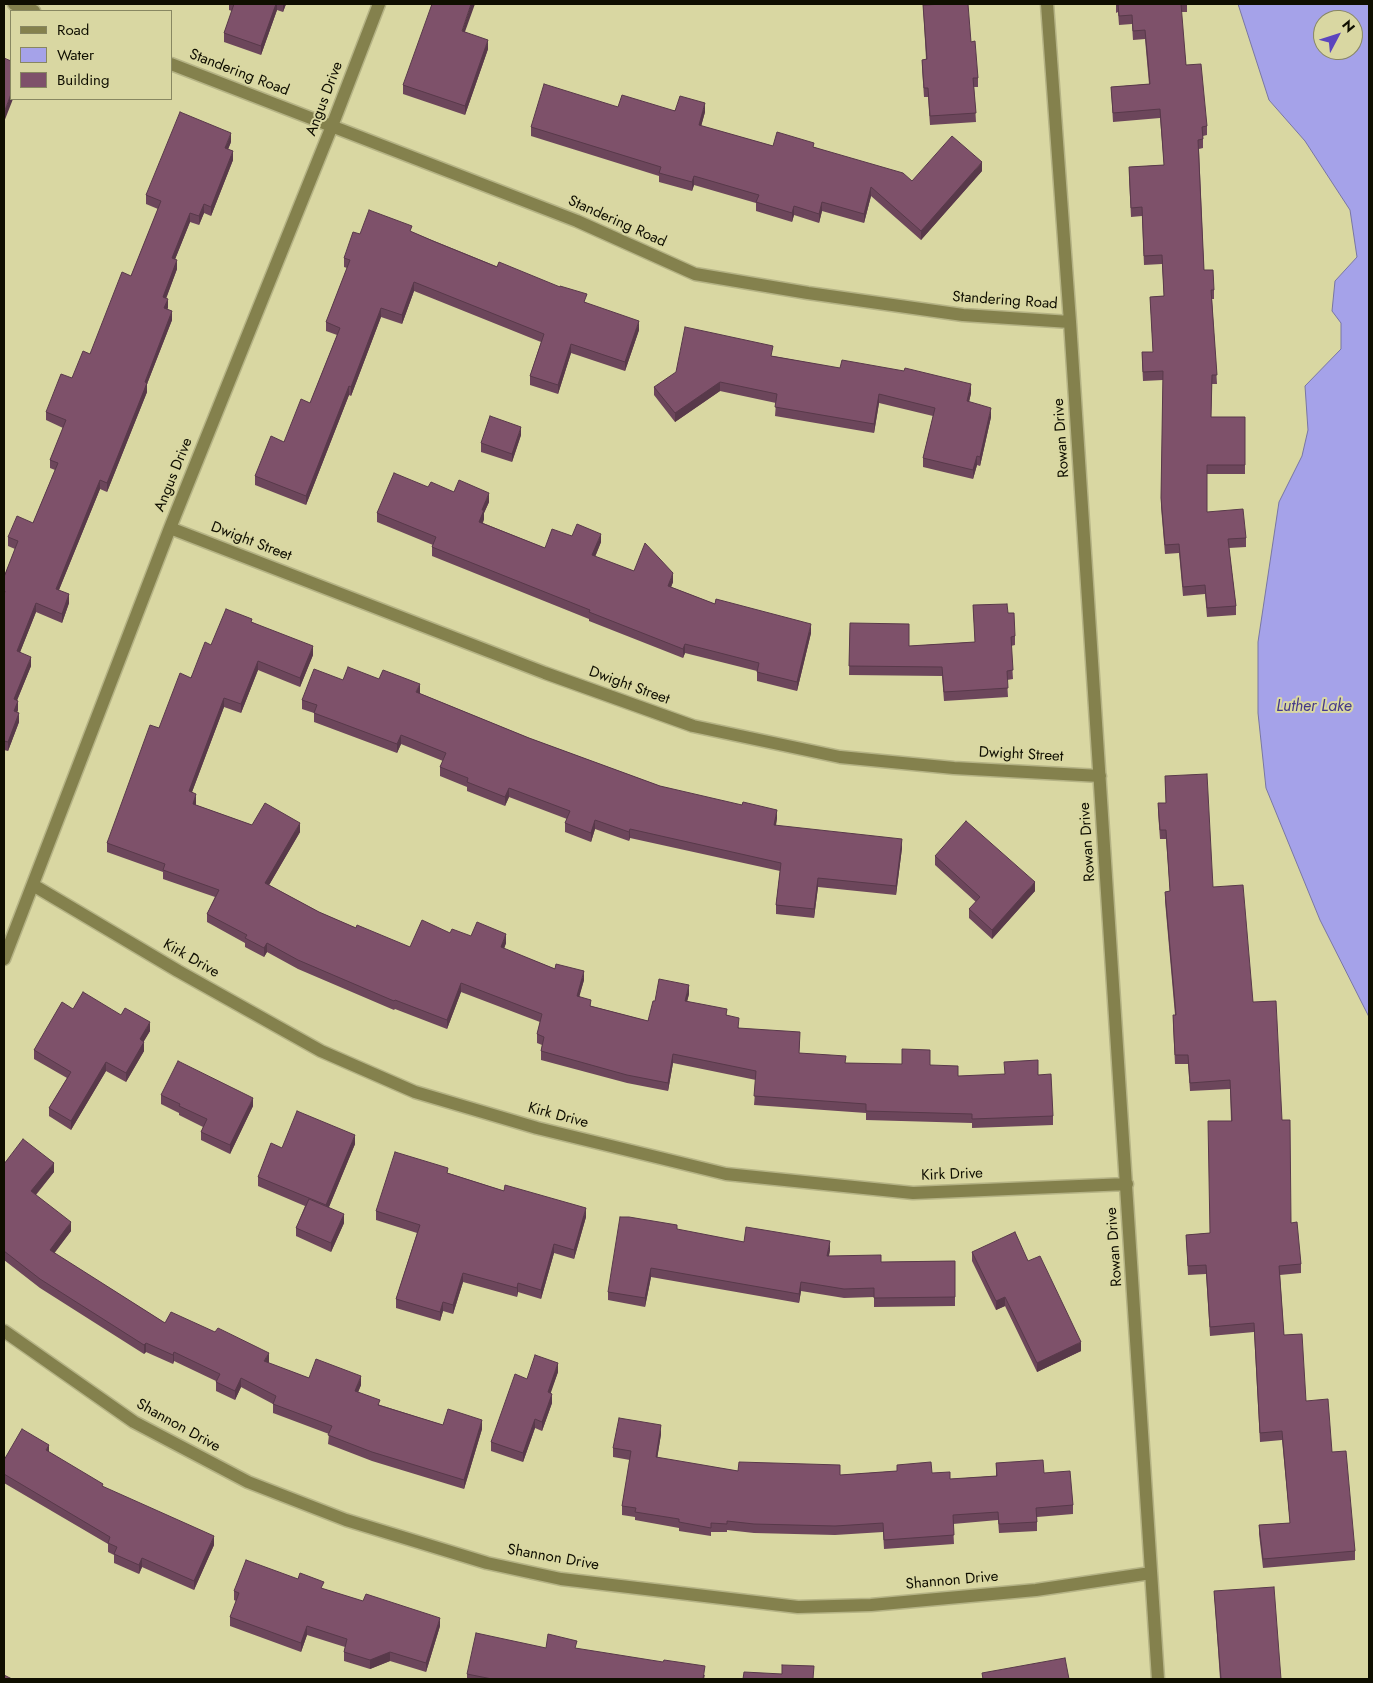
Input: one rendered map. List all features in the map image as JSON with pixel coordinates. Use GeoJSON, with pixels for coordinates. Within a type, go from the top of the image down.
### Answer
{"type":"FeatureCollection","features":[{"type":"Feature","properties":{"kind":"street"},"geometry":{"type":"LineString","coordinates":[[14,4],[31,10]]}},
{"type":"Feature","properties":{"kind":"street","name":"Angus Drive"},"geometry":{"type":"LineString","coordinates":[[4,959],[170,528],[332,126],[379,4]]}},
{"type":"Feature","properties":{"kind":"street","name":"Rowan Drive"},"geometry":{"type":"LineString","coordinates":[[1047,4],[1070,322],[1158,1679]]}},
{"type":"Feature","properties":{"kind":"street","name":"Standering Road"},"geometry":{"type":"LineString","coordinates":[[172,64],[577,221],[694,274],[808,294],[963,315],[1070,322]]}},
{"type":"Feature","properties":{"kind":"street","name":"Dwight Street"},"geometry":{"type":"LineString","coordinates":[[170,528],[545,674],[693,726],[840,757],[954,768],[1100,776]]}},
{"type":"Feature","properties":{"kind":"street","name":"Kirk Drive"},"geometry":{"type":"LineString","coordinates":[[33,885],[178,971],[321,1050],[415,1092],[537,1128],[726,1174],[912,1193],[1127,1184]]}},
{"type":"Feature","properties":{"kind":"street","name":"Shannon Drive"},"geometry":{"type":"LineString","coordinates":[[4,1331],[134,1422],[248,1482],[346,1520],[487,1563],[561,1579],[798,1606],[871,1605],[1036,1590],[1151,1573]]}},
{"type":"Feature","properties":{"kind":"water","name":"Luther Lake"},"geometry":{"type":"Polygon","coordinates":[[[1238,4],[1369,4],[1369,1017],[1320,920],[1266,788],[1258,713],[1258,642],[1279,502],[1302,456],[1308,430],[1305,386],[1341,349],[1341,323],[1332,311],[1335,281],[1357,257],[1350,210],[1305,141],[1269,100],[1238,4]]]}},
{"type":"Feature","properties":{"kind":"building"},"geometry":{"type":"Polygon","coordinates":[[[234,4],[276,4],[261,46],[224,33],[234,4]]]}},
{"type":"Feature","properties":{"kind":"building"},"geometry":{"type":"Polygon","coordinates":[[[432,4],[471,4],[462,31],[488,40],[465,106],[403,85],[432,4]]]}},
{"type":"Feature","properties":{"kind":"building"},"geometry":{"type":"Polygon","coordinates":[[[968,4],[971,42],[975,41],[978,78],[973,78],[976,113],[930,116],[928,88],[924,88],[922,60],[927,59],[923,5],[968,4]]]}},
{"type":"Feature","properties":{"kind":"building"},"geometry":{"type":"Polygon","coordinates":[[[1118,4],[1181,4],[1186,65],[1201,64],[1207,126],[1202,127],[1203,139],[1198,140],[1204,270],[1213,270],[1214,290],[1211,290],[1217,375],[1212,375],[1211,417],[1245,417],[1245,465],[1207,465],[1207,512],[1243,509],[1246,538],[1228,539],[1236,606],[1207,608],[1205,585],[1183,587],[1179,544],[1165,545],[1161,498],[1163,371],[1143,372],[1142,352],[1153,352],[1150,297],[1164,296],[1162,255],[1144,256],[1142,207],[1131,208],[1129,167],[1164,165],[1160,109],[1113,113],[1111,87],[1150,84],[1145,30],[1133,31],[1132,15],[1119,16],[1118,4]]]}},
{"type":"Feature","properties":{"kind":"building"},"geometry":{"type":"Polygon","coordinates":[[[4,58],[10,61],[10,97],[4,113],[4,58]]]}},
{"type":"Feature","properties":{"kind":"building"},"geometry":{"type":"Polygon","coordinates":[[[544,84],[618,107],[622,95],[675,111],[680,96],[705,103],[699,125],[773,146],[777,132],[814,143],[813,147],[903,173],[912,181],[952,136],[982,162],[921,231],[871,187],[864,214],[822,202],[819,214],[794,206],[792,213],[756,202],[759,195],[694,176],[692,182],[659,173],[661,167],[531,127],[544,84]]]}},
{"type":"Feature","properties":{"kind":"building"},"geometry":{"type":"Polygon","coordinates":[[[180,112],[231,133],[225,148],[233,151],[211,207],[204,204],[199,216],[190,213],[172,258],[177,260],[163,297],[168,299],[164,308],[172,311],[145,382],[147,383],[107,483],[100,480],[56,589],[69,594],[62,614],[36,603],[17,651],[31,657],[14,699],[18,701],[14,711],[19,713],[8,742],[4,741],[4,577],[18,541],[8,537],[17,516],[33,523],[58,463],[50,460],[66,420],[46,412],[61,374],[72,378],[83,351],[90,354],[122,272],[131,276],[161,201],[146,195],[180,112]]]}},
{"type":"Feature","properties":{"kind":"building"},"geometry":{"type":"Polygon","coordinates":[[[369,210],[412,226],[410,231],[497,267],[499,262],[560,287],[587,294],[584,302],[639,321],[625,362],[571,344],[558,385],[530,376],[544,334],[414,282],[402,315],[381,308],[306,496],[255,476],[271,436],[284,442],[301,399],[310,403],[340,328],[326,322],[350,260],[344,258],[353,232],[360,234],[369,210]]]}},
{"type":"Feature","properties":{"kind":"building"},"geometry":{"type":"Polygon","coordinates":[[[685,327],[773,346],[771,356],[840,368],[842,360],[904,371],[905,368],[971,384],[967,401],[991,408],[980,457],[977,456],[973,470],[923,458],[935,408],[879,394],[874,424],[775,407],[777,394],[720,382],[675,413],[654,387],[676,372],[685,327]]]}},
{"type":"Feature","properties":{"kind":"building"},"geometry":{"type":"Polygon","coordinates":[[[490,416],[521,427],[512,454],[481,443],[490,416]]]}},
{"type":"Feature","properties":{"kind":"building"},"geometry":{"type":"Polygon","coordinates":[[[394,473],[428,487],[431,482],[454,492],[459,480],[489,493],[479,522],[545,548],[552,529],[572,536],[577,524],[601,534],[592,555],[634,571],[645,543],[673,573],[668,586],[715,604],[716,599],[811,624],[797,682],[757,672],[759,663],[685,644],[683,649],[432,547],[436,537],[377,513],[394,473]]]}},
{"type":"Feature","properties":{"kind":"building"},"geometry":{"type":"Polygon","coordinates":[[[1007,604],[1008,613],[1014,613],[1015,636],[1011,637],[1013,670],[1007,671],[1008,688],[944,692],[942,667],[849,666],[850,623],[909,624],[909,646],[975,642],[973,605],[1007,604]]]}},
{"type":"Feature","properties":{"kind":"building"},"geometry":{"type":"Polygon","coordinates":[[[226,609],[252,619],[251,622],[313,646],[300,678],[258,661],[241,704],[224,698],[189,791],[196,794],[193,804],[252,825],[265,803],[300,823],[265,883],[319,912],[356,928],[357,925],[410,947],[422,920],[450,933],[452,929],[471,936],[477,922],[506,934],[501,947],[555,969],[556,964],[584,971],[577,996],[591,1000],[590,1006],[648,1021],[653,1001],[655,1001],[659,979],[689,985],[685,1001],[727,1009],[726,1015],[739,1018],[738,1028],[800,1032],[799,1053],[846,1056],[845,1063],[902,1064],[902,1049],[930,1050],[930,1065],[958,1066],[958,1076],[1005,1074],[1004,1062],[1038,1060],[1038,1075],[1051,1074],[1053,1116],[972,1119],[972,1114],[866,1111],[866,1104],[754,1096],[756,1071],[673,1054],[668,1083],[627,1075],[541,1051],[544,1037],[537,1034],[542,1014],[461,983],[447,1020],[394,1001],[298,960],[267,943],[264,948],[245,938],[247,935],[207,914],[219,890],[163,870],[165,864],[107,843],[150,725],[159,728],[180,673],[191,678],[205,642],[211,645],[226,609]]]}},
{"type":"Feature","properties":{"kind":"building"},"geometry":{"type":"Polygon","coordinates":[[[348,667],[379,679],[383,670],[420,684],[416,692],[529,738],[660,786],[742,805],[743,802],[777,810],[774,825],[902,839],[896,886],[818,878],[814,909],[776,905],[781,863],[630,829],[629,832],[595,820],[591,833],[565,823],[570,811],[509,788],[505,797],[467,782],[468,778],[440,767],[446,753],[401,735],[397,744],[314,713],[317,705],[302,700],[314,669],[343,680],[348,667]]]}},
{"type":"Feature","properties":{"kind":"building"},"geometry":{"type":"Polygon","coordinates":[[[1207,774],[1213,887],[1243,885],[1253,1002],[1276,1001],[1282,1120],[1290,1120],[1291,1223],[1297,1222],[1301,1264],[1279,1266],[1284,1335],[1302,1334],[1306,1401],[1328,1399],[1332,1452],[1346,1451],[1355,1551],[1263,1559],[1259,1525],[1290,1523],[1282,1431],[1260,1433],[1254,1323],[1210,1327],[1206,1265],[1188,1266],[1186,1235],[1210,1233],[1208,1121],[1232,1121],[1230,1080],[1190,1083],[1188,1055],[1175,1055],[1173,1015],[1176,1015],[1165,892],[1170,891],[1166,830],[1160,830],[1158,803],[1166,803],[1165,776],[1207,774]]]}},
{"type":"Feature","properties":{"kind":"building"},"geometry":{"type":"Polygon","coordinates":[[[966,821],[1035,882],[992,930],[969,909],[980,897],[935,856],[966,821]]]}},
{"type":"Feature","properties":{"kind":"building"},"geometry":{"type":"Polygon","coordinates":[[[83,992],[121,1015],[125,1008],[150,1022],[140,1039],[144,1042],[126,1073],[106,1062],[71,1121],[49,1108],[71,1072],[34,1050],[62,1002],[73,1009],[83,992]]]}},
{"type":"Feature","properties":{"kind":"building"},"geometry":{"type":"Polygon","coordinates":[[[178,1061],[253,1098],[230,1145],[201,1132],[207,1119],[161,1095],[178,1061]]]}},
{"type":"Feature","properties":{"kind":"building"},"geometry":{"type":"Polygon","coordinates":[[[297,1111],[355,1135],[326,1205],[258,1177],[271,1143],[282,1148],[297,1111]]]}},
{"type":"Feature","properties":{"kind":"building"},"geometry":{"type":"Polygon","coordinates":[[[23,1139],[54,1163],[31,1191],[71,1222],[50,1250],[165,1323],[171,1312],[215,1332],[218,1328],[269,1353],[264,1361],[309,1378],[316,1359],[361,1376],[355,1391],[380,1400],[378,1405],[443,1425],[448,1409],[482,1420],[464,1480],[372,1452],[328,1435],[332,1426],[273,1404],[276,1396],[241,1378],[235,1391],[216,1382],[220,1374],[174,1352],[173,1355],[146,1343],[144,1345],[40,1279],[4,1251],[4,1164],[23,1139]]]}},
{"type":"Feature","properties":{"kind":"building"},"geometry":{"type":"Polygon","coordinates":[[[395,1152],[448,1168],[447,1173],[504,1191],[505,1185],[586,1208],[574,1250],[554,1244],[541,1290],[518,1283],[517,1288],[463,1273],[453,1305],[443,1302],[440,1312],[396,1299],[420,1225],[376,1211],[395,1152]]]}},
{"type":"Feature","properties":{"kind":"building"},"geometry":{"type":"Polygon","coordinates":[[[309,1199],[344,1214],[331,1243],[296,1228],[309,1199]]]}},
{"type":"Feature","properties":{"kind":"building"},"geometry":{"type":"Polygon","coordinates":[[[620,1217],[677,1225],[677,1229],[744,1242],[746,1227],[830,1241],[827,1256],[881,1255],[881,1262],[955,1261],[955,1297],[874,1298],[874,1288],[844,1289],[801,1282],[799,1294],[651,1268],[645,1298],[608,1292],[620,1217]]]}},
{"type":"Feature","properties":{"kind":"building"},"geometry":{"type":"Polygon","coordinates":[[[1015,1232],[1028,1261],[1040,1256],[1081,1342],[1037,1363],[1005,1297],[996,1301],[972,1252],[1015,1232]]]}},
{"type":"Feature","properties":{"kind":"building"},"geometry":{"type":"Polygon","coordinates":[[[535,1355],[558,1363],[548,1392],[552,1394],[542,1422],[535,1419],[523,1453],[491,1442],[515,1374],[527,1379],[535,1355]]]}},
{"type":"Feature","properties":{"kind":"building"},"geometry":{"type":"Polygon","coordinates":[[[619,1418],[661,1425],[656,1457],[738,1471],[739,1462],[840,1465],[840,1475],[897,1471],[897,1465],[931,1462],[932,1473],[950,1472],[950,1479],[997,1476],[996,1463],[1043,1460],[1044,1473],[1070,1471],[1073,1505],[1036,1508],[1037,1522],[999,1524],[998,1512],[953,1515],[954,1535],[884,1540],[883,1523],[835,1526],[754,1524],[727,1521],[727,1524],[711,1523],[711,1528],[679,1522],[679,1519],[635,1512],[636,1508],[622,1506],[631,1451],[613,1448],[619,1418]]]}},
{"type":"Feature","properties":{"kind":"building"},"geometry":{"type":"Polygon","coordinates":[[[22,1429],[49,1445],[46,1450],[103,1484],[102,1486],[214,1536],[194,1581],[142,1558],[139,1565],[114,1554],[117,1547],[108,1543],[110,1537],[4,1474],[4,1460],[22,1429]]]}},
{"type":"Feature","properties":{"kind":"building"},"geometry":{"type":"Polygon","coordinates":[[[246,1560],[298,1579],[300,1573],[324,1582],[321,1588],[363,1601],[366,1594],[440,1618],[426,1663],[390,1652],[370,1660],[344,1652],[347,1639],[307,1626],[301,1643],[230,1617],[239,1593],[234,1591],[246,1560]]]}},
{"type":"Feature","properties":{"kind":"building"},"geometry":{"type":"Polygon","coordinates":[[[1274,1587],[1281,1679],[1221,1679],[1214,1591],[1274,1587]]]}},
{"type":"Feature","properties":{"kind":"building"},"geometry":{"type":"Polygon","coordinates":[[[476,1633],[546,1648],[548,1634],[577,1641],[575,1648],[663,1662],[664,1660],[705,1666],[703,1679],[492,1679],[467,1674],[476,1633]]]}},
{"type":"Feature","properties":{"kind":"building"},"geometry":{"type":"Polygon","coordinates":[[[1065,1658],[1069,1679],[983,1679],[982,1673],[1065,1658]]]}},
{"type":"Feature","properties":{"kind":"building"},"geometry":{"type":"Polygon","coordinates":[[[782,1665],[814,1666],[813,1679],[743,1679],[744,1672],[782,1674],[782,1665]]]}},
{"type":"Feature","properties":{"kind":"building"},"geometry":{"type":"Polygon","coordinates":[[[4,1675],[12,1679],[4,1679],[4,1675]]]}}]}
